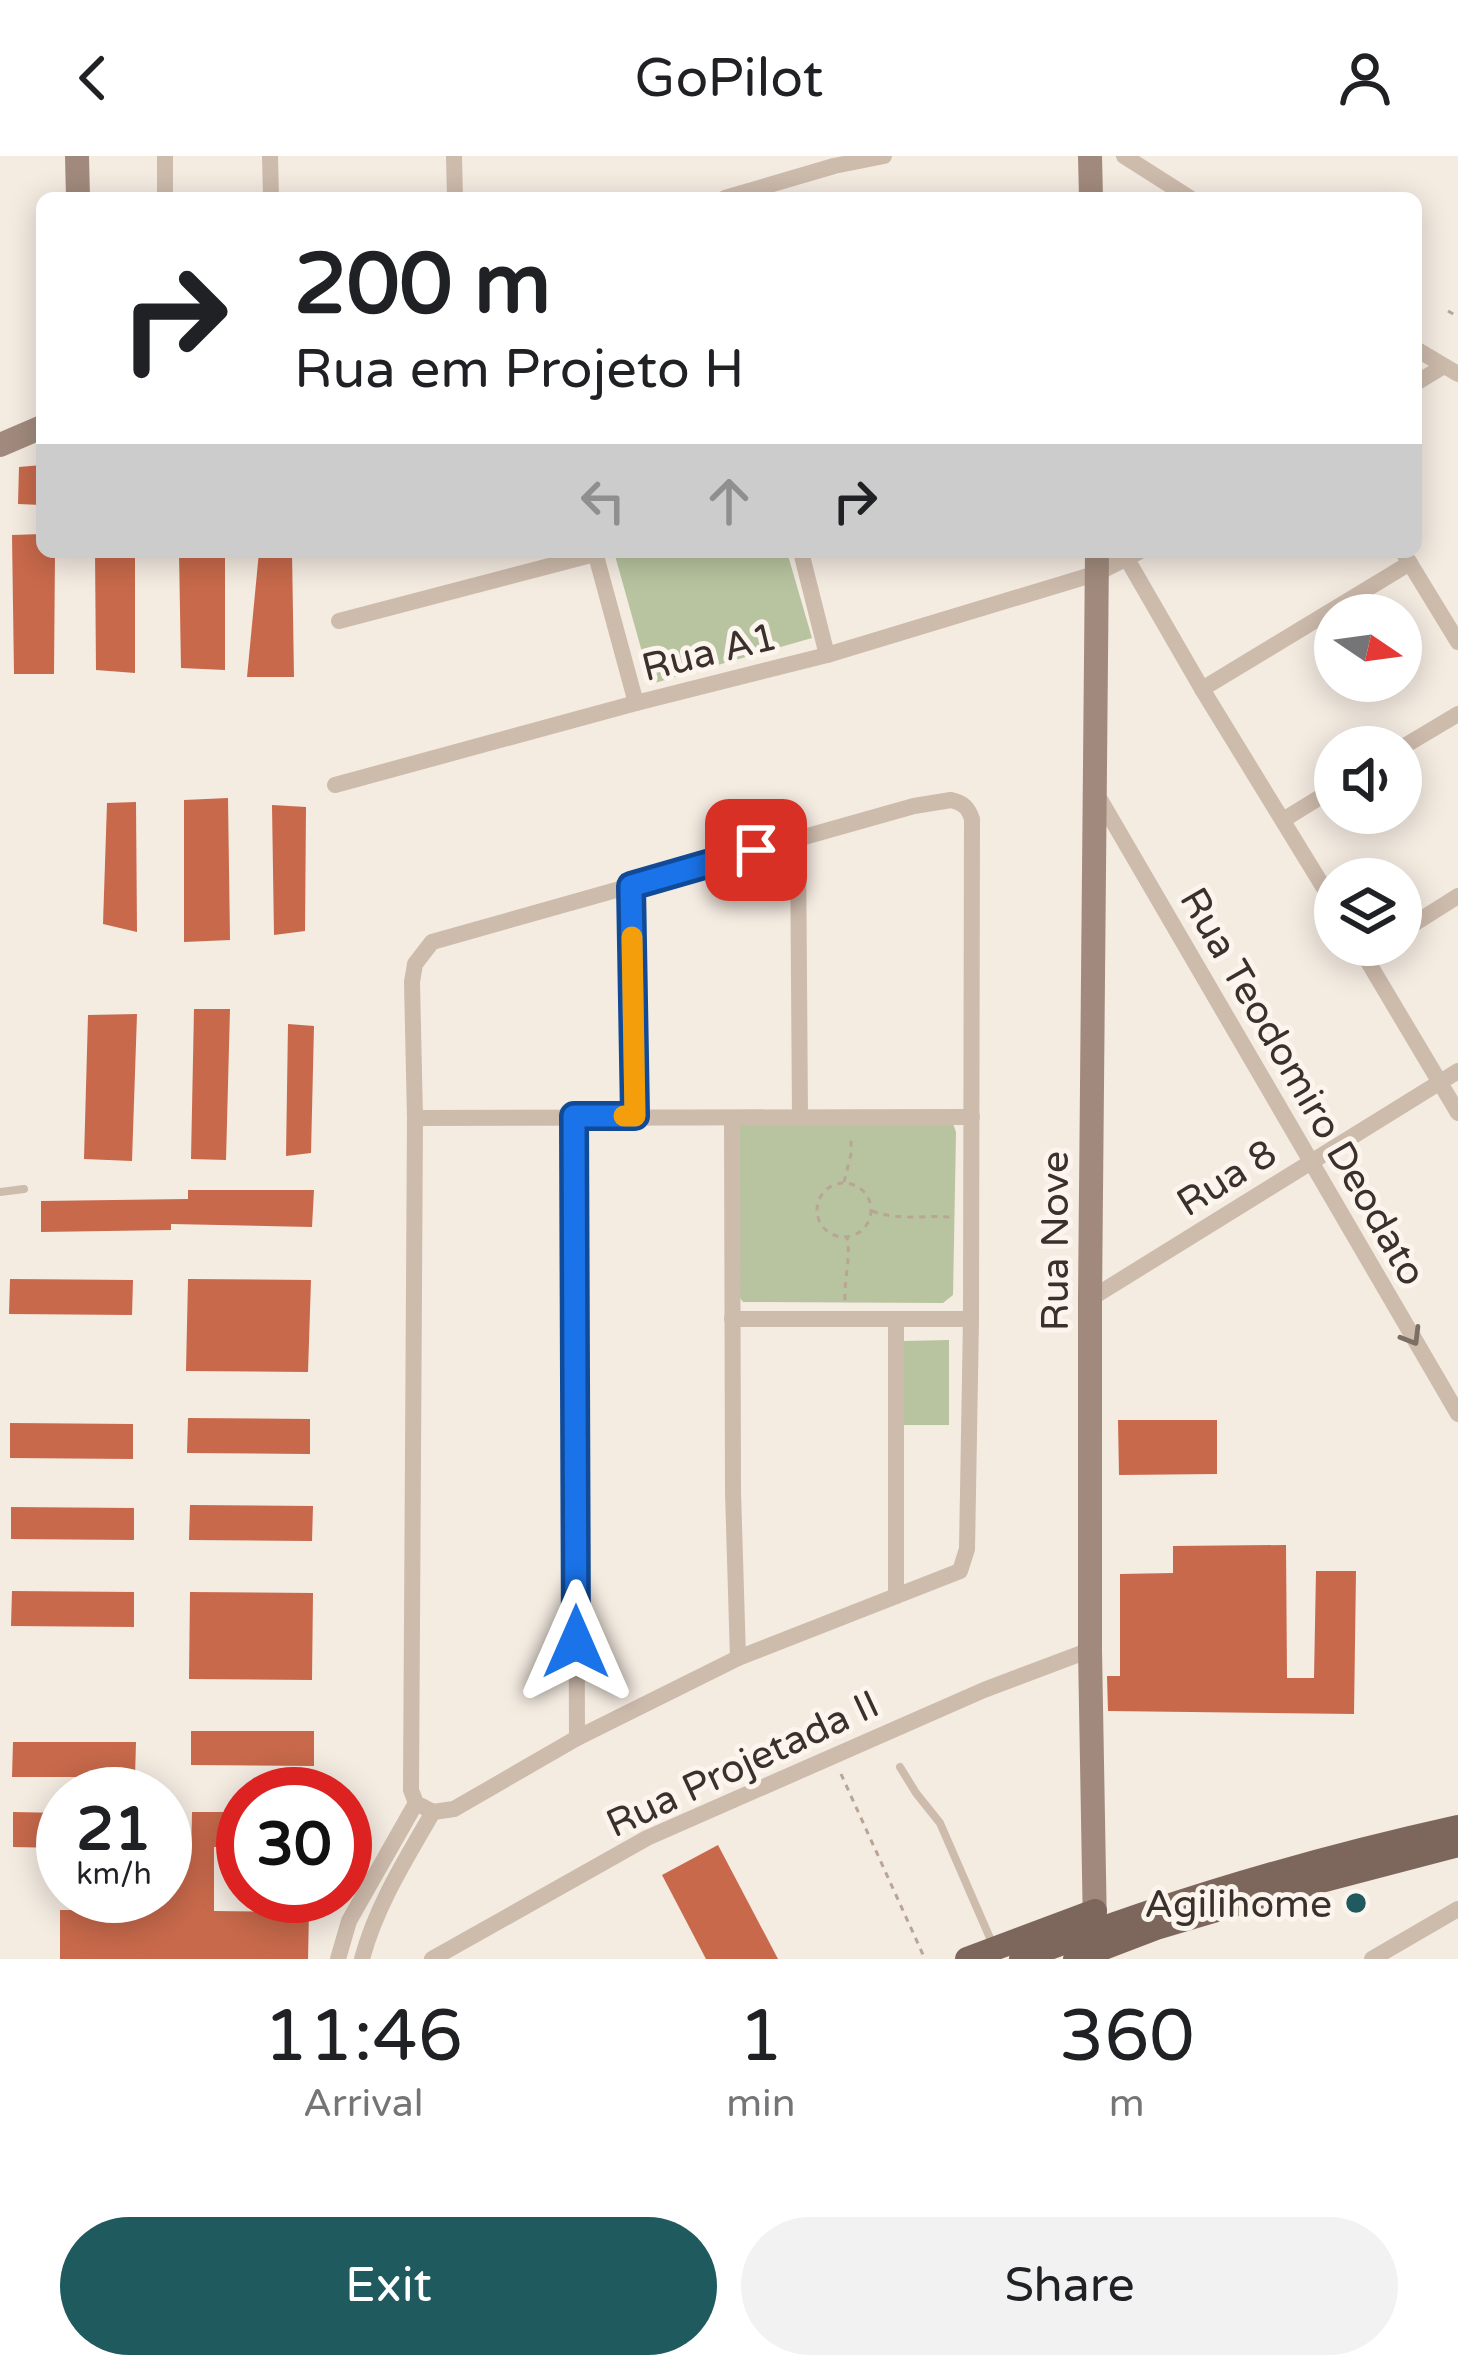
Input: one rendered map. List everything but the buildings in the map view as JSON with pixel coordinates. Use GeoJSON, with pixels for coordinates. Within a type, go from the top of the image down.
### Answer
{"type":"FeatureCollection","features":[{"type":"Feature","properties":{"kind":"main road"},"geometry":{"type":"LineString","coordinates":[[967,1959],[1095,1920],[1458,1827]]}},
{"type":"Feature","properties":{"kind":"main road"},"geometry":{"type":"LineString","coordinates":[[1075,1959],[1156,1928],[1458,1846]]}},
{"type":"Feature","properties":{"kind":"main road"},"geometry":{"type":"LineString","coordinates":[[1021,1959],[1095,1920]]}},
{"type":"Feature","properties":{"kind":"street"},"geometry":{"type":"LineString","coordinates":[[77,156],[78,192]]}},
{"type":"Feature","properties":{"kind":"street"},"geometry":{"type":"LineString","coordinates":[[165,156],[166,192]]}},
{"type":"Feature","properties":{"kind":"street"},"geometry":{"type":"LineString","coordinates":[[270,156],[271,192]]}},
{"type":"Feature","properties":{"kind":"street"},"geometry":{"type":"LineString","coordinates":[[454,156],[455,192]]}},
{"type":"Feature","properties":{"kind":"street"},"geometry":{"type":"LineString","coordinates":[[797,156],[828,164]]}},
{"type":"Feature","properties":{"kind":"street"},"geometry":{"type":"LineString","coordinates":[[743,192],[828,164],[884,156]]}},
{"type":"Feature","properties":{"kind":"street"},"geometry":{"type":"LineString","coordinates":[[1090,156],[1091,192]]}},
{"type":"Feature","properties":{"kind":"street"},"geometry":{"type":"LineString","coordinates":[[1124,156],[1181,192]]}},
{"type":"Feature","properties":{"kind":"street"},"geometry":{"type":"LineString","coordinates":[[1422,353],[1451,370]]}},
{"type":"Feature","properties":{"kind":"street"},"geometry":{"type":"LineString","coordinates":[[1422,380],[1451,370]]}},
{"type":"Feature","properties":{"kind":"street"},"geometry":{"type":"LineString","coordinates":[[0,445],[36,430]]}},
{"type":"Feature","properties":{"kind":"street"},"geometry":{"type":"LineString","coordinates":[[339,621],[576,558]]}},
{"type":"Feature","properties":{"kind":"street"},"geometry":{"type":"LineString","coordinates":[[596,558],[636,704]]}},
{"type":"Feature","properties":{"kind":"street"},"geometry":{"type":"LineString","coordinates":[[803,558],[827,655]]}},
{"type":"Feature","properties":{"kind":"street"},"geometry":{"type":"LineString","coordinates":[[1134,558],[1202,689],[1314,871]]}},
{"type":"Feature","properties":{"kind":"street"},"geometry":{"type":"LineString","coordinates":[[1202,689],[1407,558],[1458,642]]}},
{"type":"Feature","properties":{"kind":"street","name":"Rua A1"},"geometry":{"type":"LineString","coordinates":[[335,785],[827,655],[1098,562]]}},
{"type":"Feature","properties":{"kind":"street","name":"Rua Nove"},"geometry":{"type":"LineString","coordinates":[[1095,1920],[1090,1299],[1098,562]]}},
{"type":"Feature","properties":{"kind":"street"},"geometry":{"type":"LineString","coordinates":[[1422,735],[1458,714]]}},
{"type":"Feature","properties":{"kind":"street","name":"Rua Teodomiro Deodato"},"geometry":{"type":"LineString","coordinates":[[1094,790],[1458,1414]]}},
{"type":"Feature","properties":{"kind":"street"},"geometry":{"type":"LineString","coordinates":[[1283,820],[1314,801]]}},
{"type":"Feature","properties":{"kind":"street"},"geometry":{"type":"LineString","coordinates":[[961,802],[972,819],[973,1118],[968,1549],[960,1570],[737,1658],[577,1738],[454,1809],[424,1808],[410,1790],[415,964],[432,942],[914,806],[961,802]]}},
{"type":"Feature","properties":{"kind":"street"},"geometry":{"type":"LineString","coordinates":[[798,839],[800,1118]]}},
{"type":"Feature","properties":{"kind":"street"},"geometry":{"type":"LineString","coordinates":[[631,886],[635,1116]]}},
{"type":"Feature","properties":{"kind":"street"},"geometry":{"type":"LineString","coordinates":[[1422,919],[1458,896]]}},
{"type":"Feature","properties":{"kind":"street"},"geometry":{"type":"LineString","coordinates":[[1377,966],[1458,1113]]}},
{"type":"Feature","properties":{"kind":"street","name":"Rua 8"},"geometry":{"type":"LineString","coordinates":[[1090,1299],[1458,1071]]}},
{"type":"Feature","properties":{"kind":"street"},"geometry":{"type":"LineString","coordinates":[[574,1116],[577,1738]]}},
{"type":"Feature","properties":{"kind":"street"},"geometry":{"type":"LineString","coordinates":[[415,1118],[973,1118]]}},
{"type":"Feature","properties":{"kind":"street"},"geometry":{"type":"LineString","coordinates":[[732,1120],[737,1658]]}},
{"type":"Feature","properties":{"kind":"street"},"geometry":{"type":"LineString","coordinates":[[732,1319],[971,1319]]}},
{"type":"Feature","properties":{"kind":"street"},"geometry":{"type":"LineString","coordinates":[[896,1319],[896,1596]]}},
{"type":"Feature","properties":{"kind":"street","name":"Rua Projetada II"},"geometry":{"type":"LineString","coordinates":[[432,1959],[647,1838],[984,1690],[1090,1650]]}},
{"type":"Feature","properties":{"kind":"street"},"geometry":{"type":"LineString","coordinates":[[424,1808],[362,1957],[339,1955],[357,1906],[424,1808]]}},
{"type":"Feature","properties":{"kind":"street"},"geometry":{"type":"LineString","coordinates":[[1372,1959],[1458,1909]]}},
{"type":"Feature","properties":{"kind":"lane"},"geometry":{"type":"LineString","coordinates":[[0,1192],[24,1189]]}},
{"type":"Feature","properties":{"kind":"lane"},"geometry":{"type":"LineString","coordinates":[[900,1767],[940,1822],[994,1948]]}},
{"type":"Feature","properties":{"kind":"path"},"geometry":{"type":"LineString","coordinates":[[1448,311],[1458,317]]}},
{"type":"Feature","properties":{"kind":"path"},"geometry":{"type":"LineString","coordinates":[[844,1183],[851,1154],[851,1119]]}},
{"type":"Feature","properties":{"kind":"path"},"geometry":{"type":"LineString","coordinates":[[844,1183],[856,1186],[869,1199],[871,1210],[866,1227],[847,1238],[823,1228],[817,1211],[825,1190],[844,1183]]}},
{"type":"Feature","properties":{"kind":"path"},"geometry":{"type":"LineString","coordinates":[[871,1210],[891,1218],[971,1217]]}},
{"type":"Feature","properties":{"kind":"path"},"geometry":{"type":"LineString","coordinates":[[846,1320],[847,1238]]}},
{"type":"Feature","properties":{"kind":"path"},"geometry":{"type":"LineString","coordinates":[[833,1756],[925,1959]]}},
{"type":"Feature","properties":{"kind":"green space"},"geometry":{"type":"Polygon","coordinates":[[[616,558],[789,558],[812,638],[651,684],[616,558]]]}},
{"type":"Feature","properties":{"kind":"green space"},"geometry":{"type":"Polygon","coordinates":[[[745,1116],[952,1121],[956,1132],[953,1295],[943,1303],[743,1302],[733,1289],[733,1130],[745,1116]]]}},
{"type":"Feature","properties":{"kind":"green space"},"geometry":{"type":"Polygon","coordinates":[[[949,1340],[949,1425],[904,1425],[904,1341],[949,1340]]]}},
{"type":"Feature","properties":{"kind":"slow traffic"},"geometry":{"type":"LineString","coordinates":[[624,1116],[635,1116],[632,937]]}},
{"type":"Feature","properties":{"kind":"place","name":"Agilihome"},"geometry":{"type":"Point","coordinates":[1356,1903]}},
{"type":"Feature","properties":{"kind":"route"},"geometry":{"type":"LineString","coordinates":[[576,1642],[574,1116],[635,1116],[631,886],[756,850]]}}]}
